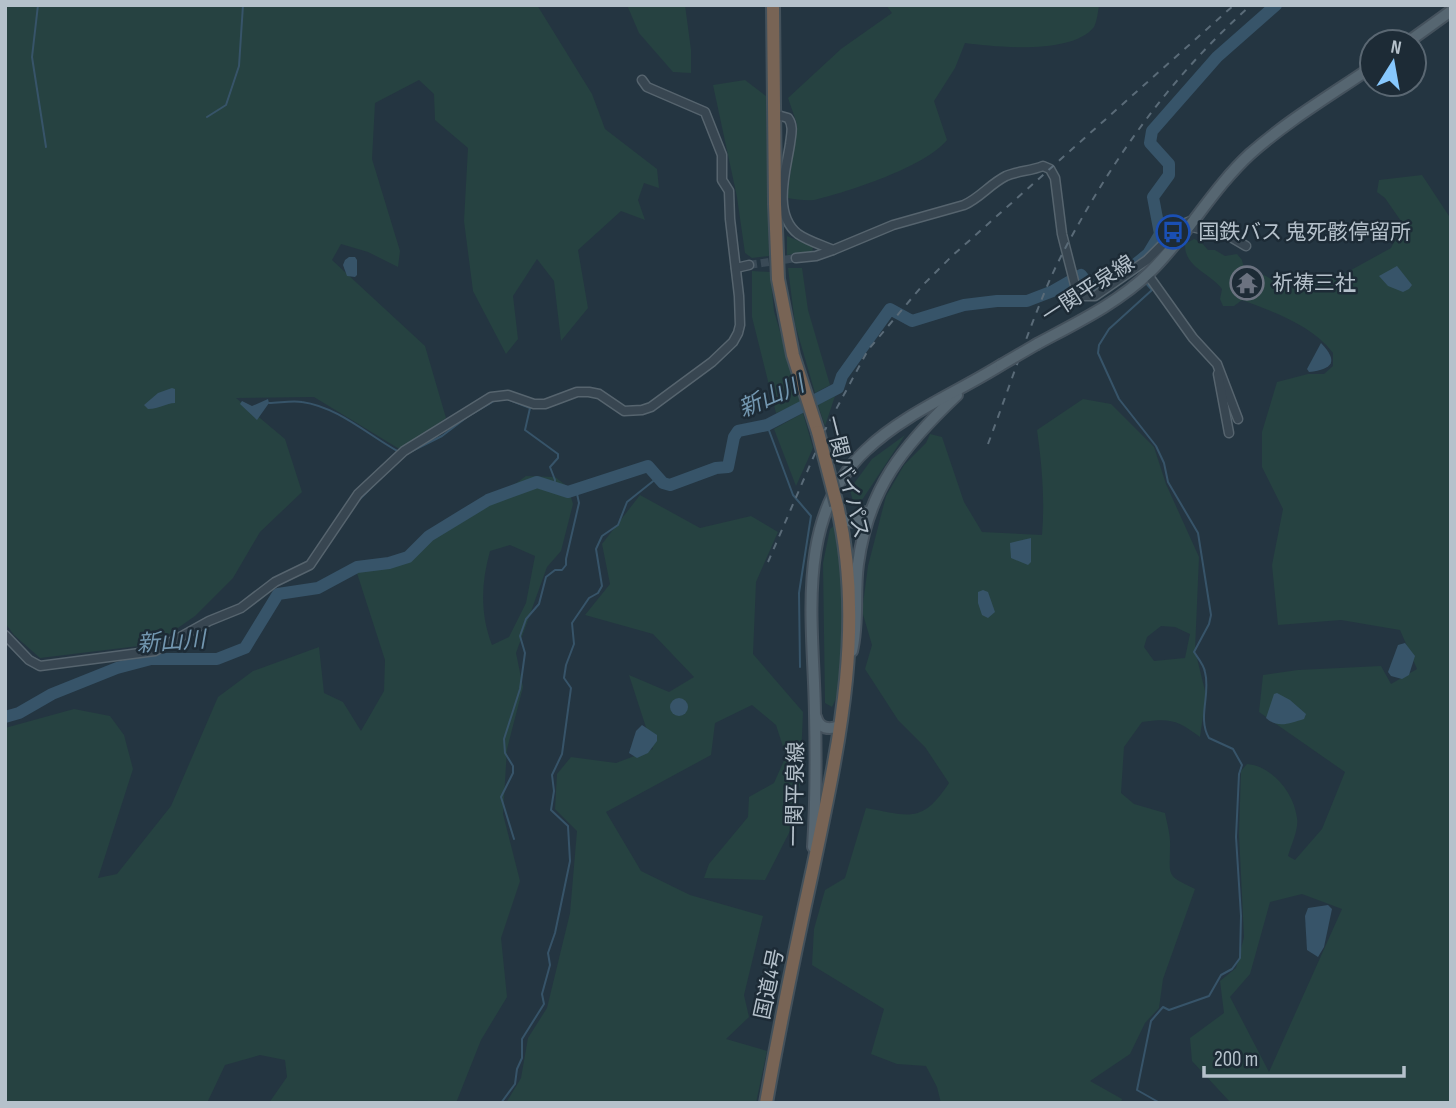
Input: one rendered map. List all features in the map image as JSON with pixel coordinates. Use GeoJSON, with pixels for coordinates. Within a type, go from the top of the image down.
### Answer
{"type":"FeatureCollection","features":[{"type":"Feature","properties":{"kind":"highway","name":"一関バイパス"},"geometry":{"type":"LineString","coordinates":[[773,5],[778,279],[793,355],[818,432],[839,511],[850,603],[848,666],[840,726],[811,874]]}},
{"type":"Feature","properties":{"kind":"highway","name":"国道4号"},"geometry":{"type":"LineString","coordinates":[[766,1103],[811,874]]}},
{"type":"Feature","properties":{"kind":"main road"},"geometry":{"type":"LineString","coordinates":[[1427,28],[1451,11]]}},
{"type":"Feature","properties":{"kind":"main road","name":"一関平泉線"},"geometry":{"type":"LineString","coordinates":[[811,874],[816,797],[811,588],[814,555],[825,514],[840,484],[864,451],[902,423],[1092,315],[1148,275],[1230,174],[1266,140],[1358,77]]}},
{"type":"Feature","properties":{"kind":"main road","name":"一関平泉線"},"geometry":{"type":"LineString","coordinates":[[848,666],[855,638],[857,565],[871,507],[883,482],[906,447],[967,386]]}},
{"type":"Feature","properties":{"kind":"main road"},"geometry":{"type":"LineString","coordinates":[[839,511],[857,522],[871,507]]}},
{"type":"Feature","properties":{"kind":"main road","name":"一関平泉線"},"geometry":{"type":"LineString","coordinates":[[815,714],[818,723],[824,727],[840,726]]}},
{"type":"Feature","properties":{"kind":"street"},"geometry":{"type":"LineString","coordinates":[[5,635],[29,660],[40,666],[155,651],[209,621],[241,607],[275,582],[310,565],[358,494],[404,451],[491,397],[501,394],[534,404],[545,404],[589,392],[599,394],[624,411],[642,411],[712,362],[733,342],[740,325],[729,191],[722,180],[722,155],[705,113],[647,87],[642,80]]}},
{"type":"Feature","properties":{"kind":"street"},"geometry":{"type":"LineString","coordinates":[[774,114],[788,117],[792,128],[784,190],[784,213],[800,235],[833,250]]}},
{"type":"Feature","properties":{"kind":"street"},"geometry":{"type":"LineString","coordinates":[[796,258],[816,256],[893,225],[964,205],[975,200],[993,183],[1009,175],[1029,172],[1043,166],[1050,169],[1055,178],[1062,234],[1076,289],[1084,296],[1094,296],[1147,260],[1183,224],[1190,223],[1197,230],[1229,236],[1246,246]]}},
{"type":"Feature","properties":{"kind":"street"},"geometry":{"type":"LineString","coordinates":[[736,268],[749,265]]}},
{"type":"Feature","properties":{"kind":"street"},"geometry":{"type":"LineString","coordinates":[[1148,275],[1193,338],[1217,364],[1238,419]]}},
{"type":"Feature","properties":{"kind":"street"},"geometry":{"type":"LineString","coordinates":[[1217,364],[1229,433]]}},
{"type":"Feature","properties":{"kind":"green space"},"geometry":{"type":"Polygon","coordinates":[[[5,5],[537,5],[592,94],[605,129],[657,169],[659,188],[644,183],[638,200],[645,220],[621,211],[578,250],[588,308],[561,341],[554,281],[537,259],[513,296],[518,339],[506,354],[473,291],[464,221],[468,148],[435,120],[434,94],[419,80],[375,103],[372,159],[400,251],[398,267],[368,252],[341,244],[332,260],[425,346],[446,418],[401,450],[314,397],[236,398],[285,439],[302,492],[260,532],[233,578],[195,616],[155,644],[40,658],[14,635],[5,623],[5,5]]]}},
{"type":"Feature","properties":{"kind":"green space"},"geometry":{"type":"Polygon","coordinates":[[[627,5],[685,5],[691,73],[673,72],[639,33],[627,5]]]}},
{"type":"Feature","properties":{"kind":"green space"},"geometry":{"type":"Polygon","coordinates":[[[886,5],[1099,5],[1094,27],[1069,42],[1033,47],[965,43],[955,68],[934,101],[947,140],[922,160],[865,185],[829,196],[811,200],[787,198],[797,124],[788,98],[841,49],[892,13],[886,5]]]}},
{"type":"Feature","properties":{"kind":"green space"},"geometry":{"type":"Polygon","coordinates":[[[745,80],[766,96],[769,256],[752,258],[745,253],[737,197],[713,85],[745,80]]]}},
{"type":"Feature","properties":{"kind":"green space"},"geometry":{"type":"Polygon","coordinates":[[[1422,175],[1451,219],[1451,1103],[1231,1103],[1192,1061],[1190,1038],[1224,1013],[1220,981],[1236,968],[1244,937],[1239,834],[1241,771],[1247,764],[1256,766],[1273,775],[1286,790],[1297,818],[1296,832],[1288,856],[1295,860],[1322,829],[1345,772],[1259,712],[1263,675],[1298,670],[1381,666],[1391,684],[1417,669],[1400,630],[1341,620],[1278,625],[1272,565],[1283,509],[1262,467],[1262,432],[1277,382],[1308,374],[1324,374],[1333,366],[1333,353],[1303,327],[1279,315],[1242,300],[1234,306],[1223,306],[1220,299],[1222,289],[1193,264],[1185,244],[1194,239],[1208,250],[1215,250],[1225,256],[1237,254],[1242,260],[1245,273],[1266,276],[1281,290],[1313,273],[1342,275],[1391,248],[1403,224],[1385,198],[1377,192],[1379,180],[1422,175]],[[1302,894],[1270,902],[1250,974],[1230,997],[1269,1072],[1342,909],[1302,894]]]}},
{"type":"Feature","properties":{"kind":"green space"},"geometry":{"type":"Polygon","coordinates":[[[787,236],[813,247],[812,252],[787,255],[787,236]]]}},
{"type":"Feature","properties":{"kind":"green space"},"geometry":{"type":"Polygon","coordinates":[[[788,268],[802,268],[808,310],[830,385],[815,393],[795,324],[788,268]]]}},
{"type":"Feature","properties":{"kind":"green space"},"geometry":{"type":"Polygon","coordinates":[[[752,271],[770,272],[774,311],[801,404],[776,413],[752,317],[752,271]]]}},
{"type":"Feature","properties":{"kind":"green space"},"geometry":{"type":"Polygon","coordinates":[[[835,396],[825,426],[818,405],[835,396]]]}},
{"type":"Feature","properties":{"kind":"green space"},"geometry":{"type":"Polygon","coordinates":[[[1083,399],[1111,404],[1154,447],[1166,484],[1199,557],[1195,650],[1206,695],[1200,737],[1173,722],[1142,722],[1124,747],[1121,793],[1134,804],[1165,813],[1170,839],[1171,874],[1178,881],[1195,889],[1163,979],[1159,1008],[1145,1023],[1130,1054],[1090,1081],[1122,1099],[1121,1103],[941,1103],[937,1087],[926,1066],[897,1064],[871,1054],[884,1009],[812,965],[814,929],[825,890],[845,878],[866,808],[914,814],[931,805],[949,783],[925,747],[898,720],[865,669],[872,645],[862,611],[868,566],[886,496],[904,465],[926,443],[930,434],[942,437],[964,502],[982,532],[1042,535],[1042,482],[1037,430],[1083,399]],[[1161,626],[1147,637],[1144,647],[1154,661],[1185,658],[1190,634],[1175,627],[1161,626]]]}},
{"type":"Feature","properties":{"kind":"green space"},"geometry":{"type":"Polygon","coordinates":[[[803,413],[813,448],[796,486],[774,429],[803,413]]]}},
{"type":"Feature","properties":{"kind":"green space"},"geometry":{"type":"Polygon","coordinates":[[[905,435],[860,503],[853,502],[850,489],[872,459],[905,435]]]}},
{"type":"Feature","properties":{"kind":"green space"},"geometry":{"type":"Polygon","coordinates":[[[526,476],[555,477],[568,487],[573,504],[561,551],[547,567],[516,653],[523,687],[507,749],[503,814],[520,881],[501,938],[507,997],[481,1040],[456,1103],[269,1103],[287,1077],[285,1060],[260,1055],[225,1065],[207,1103],[5,1103],[5,728],[74,709],[110,716],[124,735],[133,769],[98,878],[117,874],[171,806],[218,697],[253,671],[319,647],[324,693],[343,702],[361,731],[384,691],[385,660],[356,570],[401,563],[427,535],[488,504],[526,476]],[[510,545],[490,551],[483,598],[485,622],[492,645],[509,637],[526,603],[535,556],[510,545]]]}},
{"type":"Feature","properties":{"kind":"green space"},"geometry":{"type":"Polygon","coordinates":[[[640,495],[700,528],[751,516],[778,532],[756,582],[753,654],[803,712],[800,784],[791,829],[765,880],[704,878],[709,864],[748,817],[749,797],[774,783],[786,756],[776,725],[752,705],[715,723],[711,755],[606,812],[641,871],[690,895],[763,916],[744,995],[749,1017],[726,1039],[767,1051],[756,1103],[506,1103],[521,1078],[528,1038],[547,1008],[570,913],[577,831],[555,809],[557,774],[571,757],[616,763],[653,749],[629,675],[669,692],[694,677],[653,634],[585,615],[610,584],[602,544],[640,495]]]}},
{"type":"Feature","properties":{"kind":"green space"},"geometry":{"type":"Polygon","coordinates":[[[835,525],[844,646],[839,691],[832,707],[825,703],[823,563],[830,529],[835,525]]]}},
{"type":"Feature","properties":{"kind":"water"},"geometry":{"type":"Polygon","coordinates":[[[349,257],[355,257],[357,260],[355,277],[347,276],[343,265],[349,257]]]}},
{"type":"Feature","properties":{"kind":"water"},"geometry":{"type":"Polygon","coordinates":[[[1397,266],[1412,285],[1403,292],[1388,286],[1379,276],[1397,266]]]}},
{"type":"Feature","properties":{"kind":"water"},"geometry":{"type":"Polygon","coordinates":[[[1321,343],[1330,355],[1331,363],[1324,369],[1309,372],[1307,369],[1321,343]]]}},
{"type":"Feature","properties":{"kind":"water"},"geometry":{"type":"Polygon","coordinates":[[[175,389],[175,403],[152,409],[144,405],[158,393],[175,389]]]}},
{"type":"Feature","properties":{"kind":"water"},"geometry":{"type":"Polygon","coordinates":[[[268,399],[269,403],[257,420],[240,404],[242,401],[252,406],[268,399]]]}},
{"type":"Feature","properties":{"kind":"water"},"geometry":{"type":"Polygon","coordinates":[[[1031,538],[1031,562],[1028,565],[1011,558],[1010,543],[1031,538]]]}},
{"type":"Feature","properties":{"kind":"water"},"geometry":{"type":"Polygon","coordinates":[[[978,592],[988,592],[995,612],[988,618],[982,615],[978,603],[978,592]]]}},
{"type":"Feature","properties":{"kind":"water"},"geometry":{"type":"Polygon","coordinates":[[[1405,643],[1415,656],[1409,675],[1402,679],[1391,676],[1388,672],[1398,645],[1405,643]]]}},
{"type":"Feature","properties":{"kind":"water"},"geometry":{"type":"Polygon","coordinates":[[[1277,693],[1306,714],[1304,719],[1280,724],[1266,718],[1274,694],[1277,693]]]}},
{"type":"Feature","properties":{"kind":"water"},"geometry":{"type":"Polygon","coordinates":[[[675,698],[683,698],[688,707],[686,714],[675,716],[670,711],[670,703],[675,698]]]}},
{"type":"Feature","properties":{"kind":"water"},"geometry":{"type":"Polygon","coordinates":[[[642,725],[657,735],[657,741],[648,753],[637,758],[629,753],[636,731],[642,725]]]}},
{"type":"Feature","properties":{"kind":"water"},"geometry":{"type":"Polygon","coordinates":[[[1328,905],[1332,909],[1324,947],[1318,957],[1307,950],[1305,916],[1308,908],[1328,905]]]}},
{"type":"Feature","properties":{"kind":"waterway"},"geometry":{"type":"LineString","coordinates":[[38,5],[32,57],[46,147]]}},
{"type":"Feature","properties":{"kind":"waterway"},"geometry":{"type":"LineString","coordinates":[[207,117],[226,105],[239,66],[243,5]]}},
{"type":"Feature","properties":{"kind":"waterway","name":"新山川"},"geometry":{"type":"LineString","coordinates":[[1137,263],[1148,254],[1160,234],[1153,197],[1169,175],[1169,164],[1150,143],[1152,131],[1217,57],[1276,5]]}},
{"type":"Feature","properties":{"kind":"waterway","name":"新山川"},"geometry":{"type":"LineString","coordinates":[[5,717],[19,713],[52,694],[117,668],[151,659],[217,659],[245,648],[278,594],[318,588],[357,567],[389,563],[408,557],[429,536],[488,500],[537,482],[568,492],[648,466],[663,483],[670,485],[716,468],[728,467],[734,437],[738,431],[767,425],[838,388],[842,376],[890,309],[912,321],[964,305],[1027,301],[1053,291],[1081,275],[1091,288],[1104,288],[1112,282]]}},
{"type":"Feature","properties":{"kind":"waterway"},"geometry":{"type":"LineString","coordinates":[[1144,281],[1152,290],[1109,329],[1099,345],[1098,353],[1119,399],[1156,446],[1164,463],[1168,482],[1198,533],[1211,615],[1194,652],[1203,667],[1206,680],[1204,722],[1209,738],[1233,749],[1242,765],[1239,774],[1236,837],[1241,916],[1240,958],[1232,969],[1221,975],[1209,996],[1169,1010],[1163,1007],[1151,1021],[1137,1090],[1160,1103]]}},
{"type":"Feature","properties":{"kind":"waterway"},"geometry":{"type":"LineString","coordinates":[[406,454],[442,436],[494,401],[507,399],[530,408],[525,430],[558,454],[550,467],[555,480],[554,487]]}},
{"type":"Feature","properties":{"kind":"waterway"},"geometry":{"type":"LineString","coordinates":[[269,403],[298,401],[315,405],[352,422],[399,452]]}},
{"type":"Feature","properties":{"kind":"waterway"},"geometry":{"type":"LineString","coordinates":[[767,425],[793,495],[811,516],[799,593],[800,667]]}},
{"type":"Feature","properties":{"kind":"waterway"},"geometry":{"type":"LineString","coordinates":[[359,500],[392,467]]}},
{"type":"Feature","properties":{"kind":"waterway"},"geometry":{"type":"LineString","coordinates":[[501,1103],[515,1084],[522,1058],[522,1039],[544,1004],[542,994],[550,965],[548,953],[555,933],[570,861],[568,826],[551,810],[554,791],[552,775],[562,754],[571,688],[564,678],[574,644],[572,623],[589,598],[598,593],[602,586],[596,549],[602,536],[618,525],[627,502],[657,478]]}},
{"type":"Feature","properties":{"kind":"waterway"},"geometry":{"type":"LineString","coordinates":[[514,839],[501,797],[513,773],[513,766],[505,753],[504,739],[520,689],[525,653],[520,636],[526,619],[539,604],[546,577],[555,570],[562,570],[566,565],[579,503],[576,489]]}},
{"type":"Feature","properties":{"kind":"tunnel"},"geometry":{"type":"LineString","coordinates":[[749,265],[796,258]]}},
{"type":"Feature","properties":{"kind":"railway"},"geometry":{"type":"LineString","coordinates":[[768,562],[826,428],[868,350],[922,286],[952,256],[1234,5]]}},
{"type":"Feature","properties":{"kind":"railway"},"geometry":{"type":"LineString","coordinates":[[988,444],[1048,284],[1090,204],[1125,149],[1163,98],[1204,50],[1251,5]]}},
{"type":"Feature","properties":{"kind":"place","name":"国鉄バス 鬼死骸停留所"},"geometry":{"type":"Point","coordinates":[1173,232]}},
{"type":"Feature","properties":{"kind":"place","name":"祈祷三社"},"geometry":{"type":"Point","coordinates":[1247,283]}}]}
